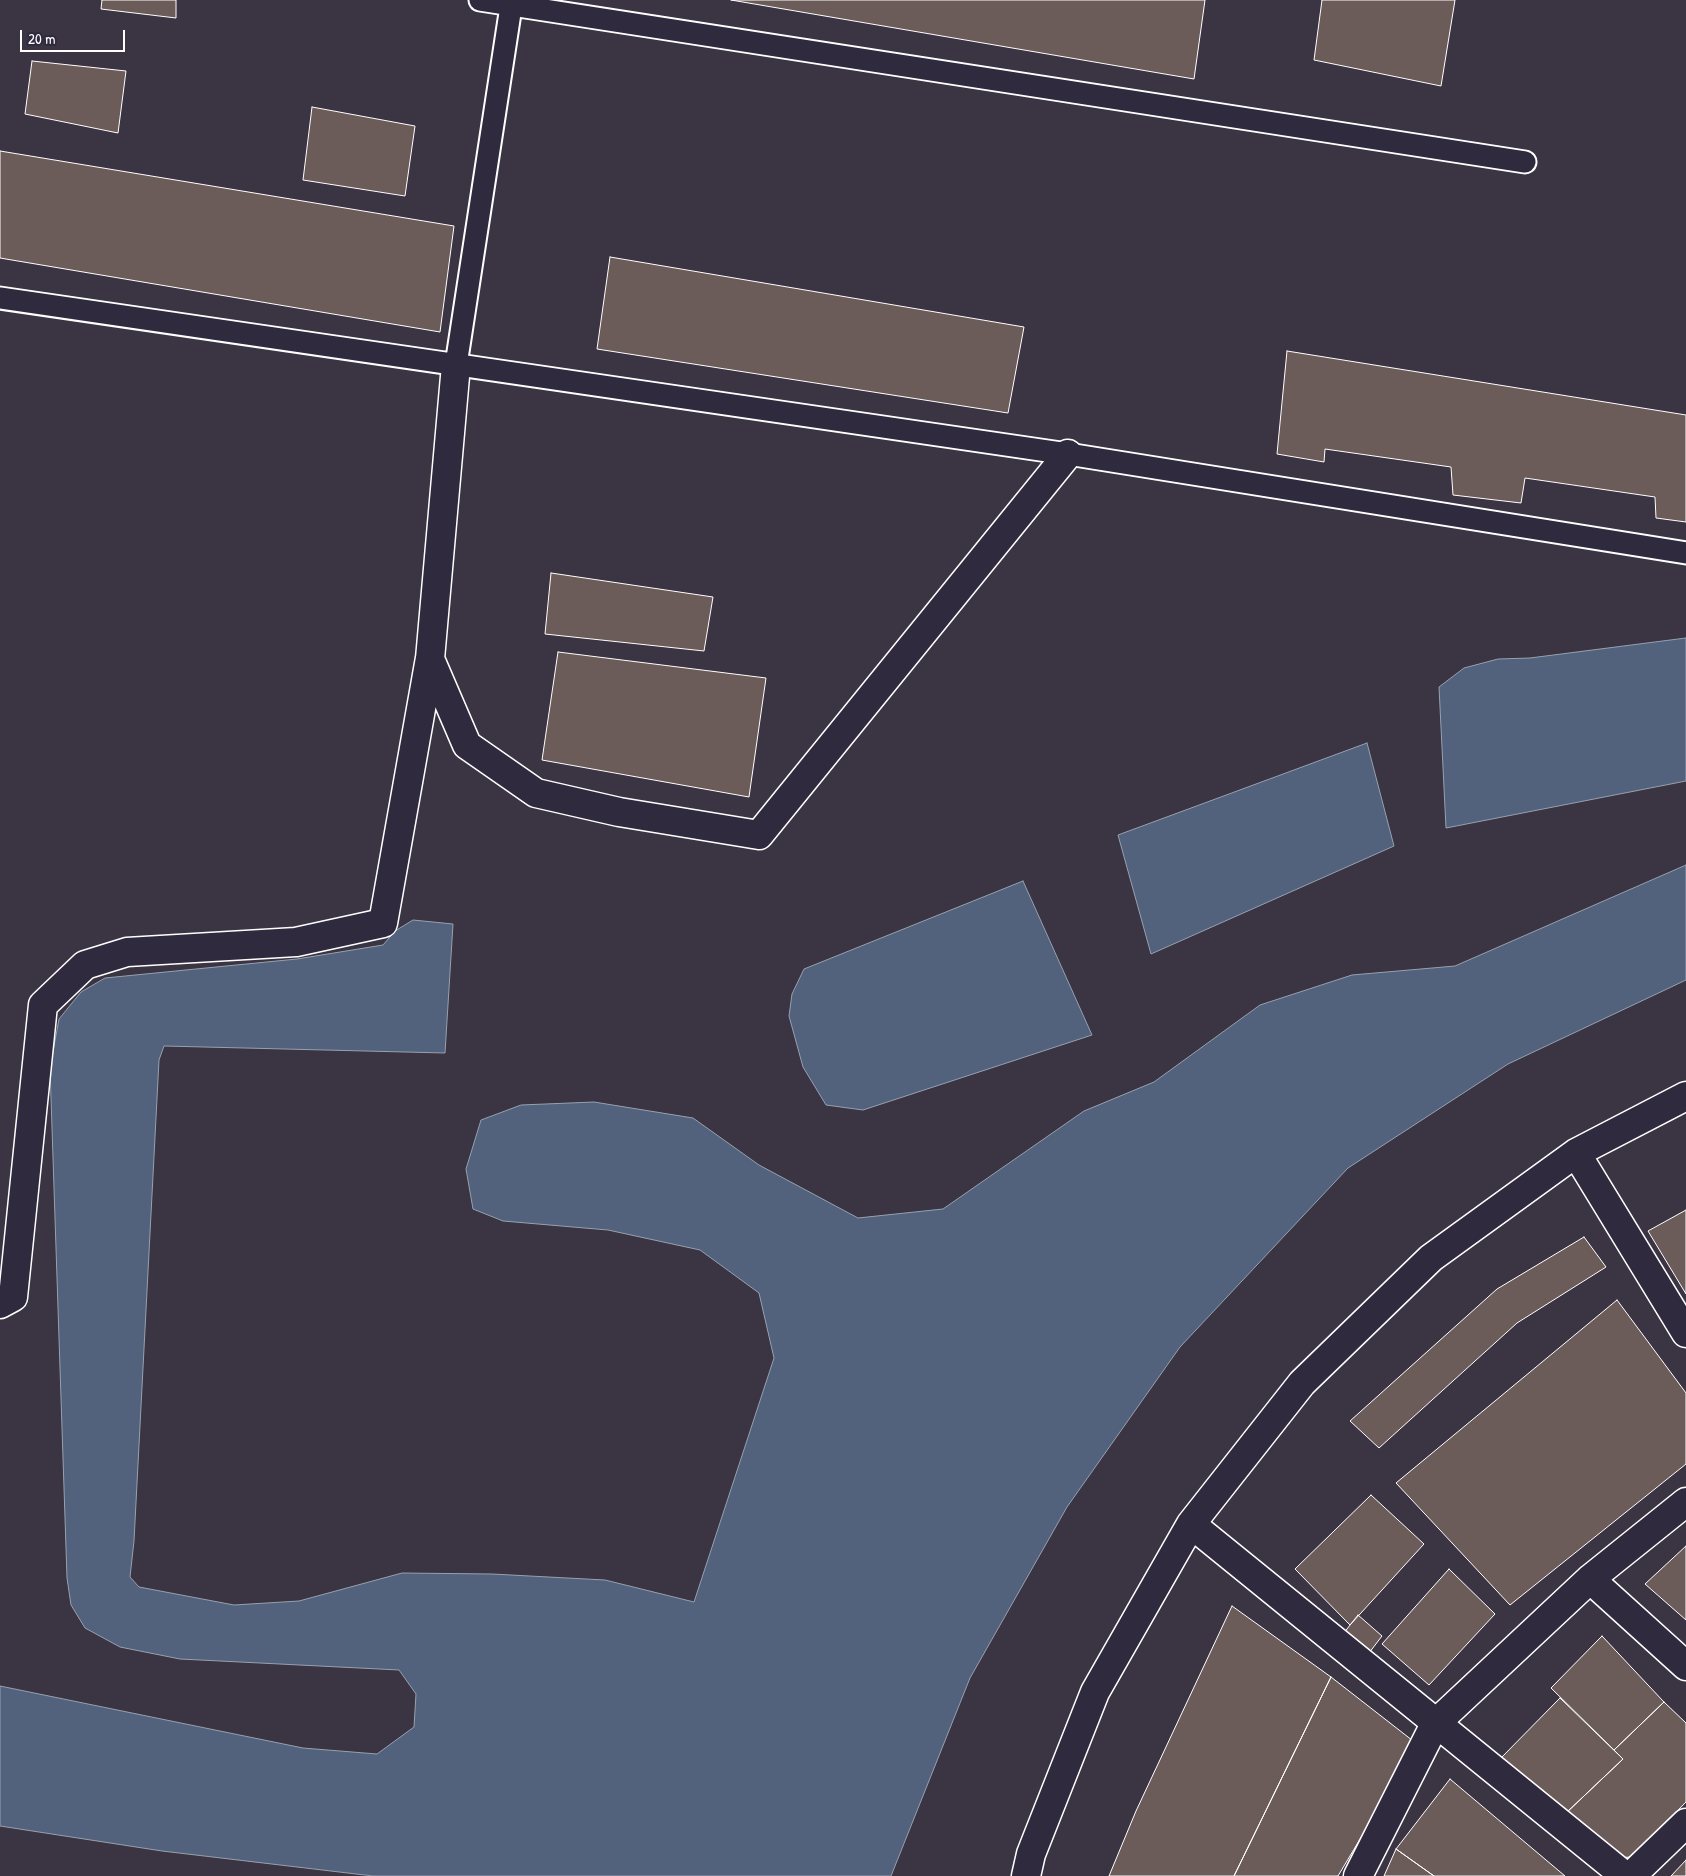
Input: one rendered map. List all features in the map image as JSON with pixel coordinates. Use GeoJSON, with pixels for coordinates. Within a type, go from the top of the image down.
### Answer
{"type":"FeatureCollection","features":[{"type":"Feature","properties":{"kind":"street"},"geometry":{"type":"LineString","coordinates":[[0,1304],[13,1297],[43,1005],[85,965],[128,952],[296,942],[383,923],[430,658],[456,365]]}},
{"type":"Feature","properties":{"kind":"street"},"geometry":{"type":"LineString","coordinates":[[430,658],[467,745],[536,793],[619,812],[759,835],[1068,454]]}},
{"type":"Feature","properties":{"kind":"street"},"geometry":{"type":"LineString","coordinates":[[1026,1876],[1031,1854],[1095,1692],[1191,1524],[1302,1383],[1431,1258],[1576,1153],[1686,1096]]}},
{"type":"Feature","properties":{"kind":"street"},"geometry":{"type":"LineString","coordinates":[[1576,1153],[1686,1333]]}},
{"type":"Feature","properties":{"kind":"street"},"geometry":{"type":"LineString","coordinates":[[1358,1876],[1435,1724],[1590,1579],[1686,1502]]}},
{"type":"Feature","properties":{"kind":"street"},"geometry":{"type":"LineString","coordinates":[[1191,1524],[1435,1724],[1625,1876]]}},
{"type":"Feature","properties":{"kind":"street"},"geometry":{"type":"LineString","coordinates":[[1590,1579],[1686,1666]]}},
{"type":"Feature","properties":{"kind":"street"},"geometry":{"type":"LineString","coordinates":[[1631,1876],[1686,1823]]}},
{"type":"Feature","properties":{"kind":"lane"},"geometry":{"type":"LineString","coordinates":[[480,0],[511,2],[1525,162]]}},
{"type":"Feature","properties":{"kind":"lane"},"geometry":{"type":"LineString","coordinates":[[456,365],[511,2]]}},
{"type":"Feature","properties":{"kind":"lane"},"geometry":{"type":"LineString","coordinates":[[0,298],[1068,454],[1686,553]]}},
{"type":"Feature","properties":{"kind":"water"},"geometry":{"type":"Polygon","coordinates":[[[1686,638],[1686,781],[1446,828],[1439,687],[1464,668],[1498,659],[1530,658],[1686,638]]]}},
{"type":"Feature","properties":{"kind":"water"},"geometry":{"type":"Polygon","coordinates":[[[1367,743],[1394,846],[1151,954],[1118,835],[1367,743]]]}},
{"type":"Feature","properties":{"kind":"water"},"geometry":{"type":"Polygon","coordinates":[[[1686,865],[1686,980],[1508,1064],[1348,1168],[1180,1347],[1067,1507],[970,1678],[891,1876],[373,1876],[162,1851],[0,1826],[0,1686],[303,1748],[377,1754],[414,1727],[416,1694],[399,1670],[180,1659],[120,1647],[85,1628],[71,1605],[67,1578],[50,1068],[59,1019],[81,992],[105,978],[297,959],[383,945],[395,931],[413,920],[453,924],[445,1053],[164,1046],[159,1060],[134,1541],[130,1577],[139,1587],[234,1605],[299,1601],[402,1573],[492,1574],[605,1580],[694,1602],[774,1358],[759,1293],[700,1250],[608,1230],[503,1221],[473,1209],[466,1169],[481,1120],[521,1105],[594,1102],[693,1118],[759,1165],[858,1218],[943,1209],[1084,1111],[1154,1082],[1260,1005],[1352,975],[1455,966],[1686,865]]]}},
{"type":"Feature","properties":{"kind":"water"},"geometry":{"type":"Polygon","coordinates":[[[1023,881],[1092,1035],[863,1110],[826,1105],[803,1067],[789,1016],[792,994],[804,969],[1023,881]]]}},
{"type":"Feature","properties":{"kind":"building"},"geometry":{"type":"Polygon","coordinates":[[[102,0],[176,0],[176,18],[101,9],[102,0]]]}},
{"type":"Feature","properties":{"kind":"building"},"geometry":{"type":"Polygon","coordinates":[[[731,0],[1205,0],[1194,79],[731,0]]]}},
{"type":"Feature","properties":{"kind":"building"},"geometry":{"type":"Polygon","coordinates":[[[1322,0],[1455,0],[1441,86],[1314,60],[1322,0]]]}},
{"type":"Feature","properties":{"kind":"building"},"geometry":{"type":"Polygon","coordinates":[[[32,61],[126,71],[118,133],[25,114],[32,61]]]}},
{"type":"Feature","properties":{"kind":"building"},"geometry":{"type":"Polygon","coordinates":[[[312,107],[415,126],[405,196],[303,180],[312,107]]]}},
{"type":"Feature","properties":{"kind":"building"},"geometry":{"type":"Polygon","coordinates":[[[0,151],[454,226],[440,332],[0,258],[0,151]]]}},
{"type":"Feature","properties":{"kind":"building"},"geometry":{"type":"Polygon","coordinates":[[[610,257],[1024,327],[1008,413],[597,349],[610,257]]]}},
{"type":"Feature","properties":{"kind":"building"},"geometry":{"type":"Polygon","coordinates":[[[1287,351],[1686,415],[1686,522],[1656,518],[1655,497],[1525,478],[1521,503],[1453,495],[1451,467],[1325,449],[1324,462],[1277,454],[1287,351]]]}},
{"type":"Feature","properties":{"kind":"building"},"geometry":{"type":"Polygon","coordinates":[[[551,573],[713,597],[704,651],[545,634],[551,573]]]}},
{"type":"Feature","properties":{"kind":"building"},"geometry":{"type":"Polygon","coordinates":[[[558,652],[766,678],[749,797],[542,760],[558,652]]]}},
{"type":"Feature","properties":{"kind":"building"},"geometry":{"type":"Polygon","coordinates":[[[1686,1210],[1686,1294],[1648,1231],[1686,1210]]]}},
{"type":"Feature","properties":{"kind":"building"},"geometry":{"type":"Polygon","coordinates":[[[1584,1237],[1606,1267],[1517,1323],[1379,1448],[1350,1421],[1497,1289],[1584,1237]]]}},
{"type":"Feature","properties":{"kind":"building"},"geometry":{"type":"Polygon","coordinates":[[[1617,1300],[1686,1393],[1686,1464],[1510,1605],[1396,1483],[1617,1300]]]}},
{"type":"Feature","properties":{"kind":"building"},"geometry":{"type":"Polygon","coordinates":[[[1371,1495],[1424,1544],[1350,1625],[1295,1569],[1371,1495]]]}},
{"type":"Feature","properties":{"kind":"building"},"geometry":{"type":"Polygon","coordinates":[[[1686,1546],[1686,1620],[1645,1584],[1686,1546]]]}},
{"type":"Feature","properties":{"kind":"building"},"geometry":{"type":"Polygon","coordinates":[[[1449,1569],[1495,1614],[1429,1685],[1382,1644],[1449,1569]]]}},
{"type":"Feature","properties":{"kind":"building"},"geometry":{"type":"Polygon","coordinates":[[[1232,1606],[1331,1677],[1234,1876],[1109,1876],[1136,1811],[1232,1606]]]}},
{"type":"Feature","properties":{"kind":"building"},"geometry":{"type":"Polygon","coordinates":[[[1358,1615],[1382,1636],[1369,1653],[1343,1634],[1358,1615]]]}},
{"type":"Feature","properties":{"kind":"building"},"geometry":{"type":"Polygon","coordinates":[[[1602,1636],[1664,1702],[1614,1750],[1551,1688],[1602,1636]]]}},
{"type":"Feature","properties":{"kind":"building"},"geometry":{"type":"Polygon","coordinates":[[[1331,1677],[1417,1744],[1338,1876],[1234,1876],[1331,1677]]]}},
{"type":"Feature","properties":{"kind":"building"},"geometry":{"type":"Polygon","coordinates":[[[1560,1698],[1623,1759],[1565,1814],[1500,1759],[1560,1698]]]}},
{"type":"Feature","properties":{"kind":"building"},"geometry":{"type":"Polygon","coordinates":[[[1664,1702],[1686,1723],[1686,1802],[1632,1857],[1613,1858],[1565,1814],[1623,1759],[1614,1750],[1664,1702]]]}},
{"type":"Feature","properties":{"kind":"building"},"geometry":{"type":"Polygon","coordinates":[[[1450,1779],[1565,1876],[1434,1876],[1396,1849],[1450,1779]]]}},
{"type":"Feature","properties":{"kind":"building"},"geometry":{"type":"Polygon","coordinates":[[[1396,1849],[1434,1876],[1384,1876],[1396,1849]]]}},
{"type":"Feature","properties":{"kind":"building"},"geometry":{"type":"Polygon","coordinates":[[[1686,1860],[1686,1876],[1671,1876],[1686,1860]]]}}]}
